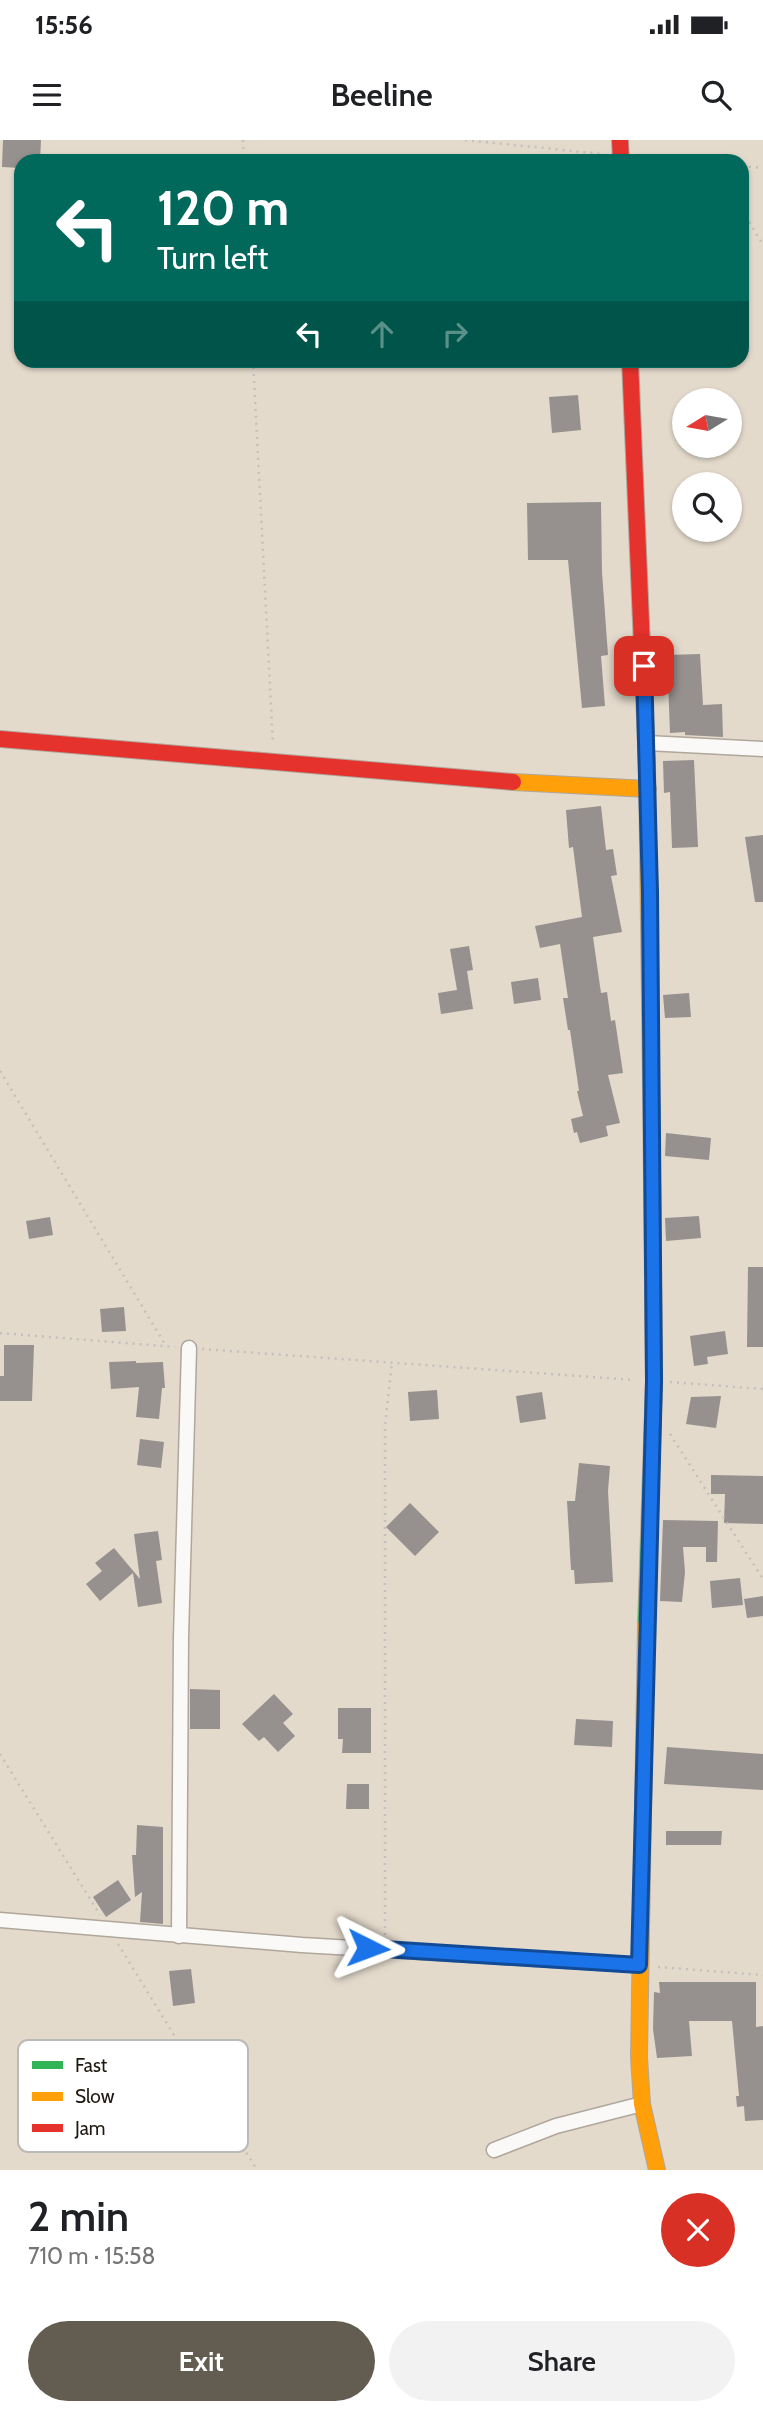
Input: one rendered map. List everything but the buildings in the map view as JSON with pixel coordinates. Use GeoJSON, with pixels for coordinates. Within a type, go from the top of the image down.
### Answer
{"type":"FeatureCollection","features":[{"type":"Feature","properties":{"kind":"main road"},"geometry":{"type":"LineString","coordinates":[[630,368],[647,743],[654,1381],[639,1965],[642,2104],[657,2170]]}},
{"type":"Feature","properties":{"kind":"main road"},"geometry":{"type":"LineString","coordinates":[[0,739],[526,783],[648,789]]}},
{"type":"Feature","properties":{"kind":"street"},"geometry":{"type":"LineString","coordinates":[[647,743],[763,749]]}},
{"type":"Feature","properties":{"kind":"street"},"geometry":{"type":"LineString","coordinates":[[179,1936],[181,1609],[189,1348]]}},
{"type":"Feature","properties":{"kind":"street"},"geometry":{"type":"LineString","coordinates":[[0,1920],[179,1936],[639,1965]]}},
{"type":"Feature","properties":{"kind":"street"},"geometry":{"type":"LineString","coordinates":[[494,2150],[556,2126],[642,2104]]}},
{"type":"Feature","properties":{"kind":"path"},"geometry":{"type":"LineString","coordinates":[[465,140],[621,152]]}},
{"type":"Feature","properties":{"kind":"path"},"geometry":{"type":"LineString","coordinates":[[749,222],[763,245]]}},
{"type":"Feature","properties":{"kind":"path"},"geometry":{"type":"LineString","coordinates":[[253,368],[274,762]]}},
{"type":"Feature","properties":{"kind":"path"},"geometry":{"type":"LineString","coordinates":[[0,1071],[166,1346]]}},
{"type":"Feature","properties":{"kind":"path"},"geometry":{"type":"LineString","coordinates":[[0,1333],[763,1389]]}},
{"type":"Feature","properties":{"kind":"path"},"geometry":{"type":"LineString","coordinates":[[384,1949],[385,1465],[392,1362]]}},
{"type":"Feature","properties":{"kind":"path"},"geometry":{"type":"LineString","coordinates":[[668,1431],[763,1579]]}},
{"type":"Feature","properties":{"kind":"path"},"geometry":{"type":"LineString","coordinates":[[0,1754],[176,2040]]}},
{"type":"Feature","properties":{"kind":"path"},"geometry":{"type":"LineString","coordinates":[[639,1965],[763,1975]]}},
{"type":"Feature","properties":{"kind":"path"},"geometry":{"type":"LineString","coordinates":[[245,2152],[257,2170]]}},
{"type":"Feature","properties":{"kind":"traffic: fast"},"geometry":{"type":"LineString","coordinates":[[646,1625],[654,1381],[651,1083]]}},
{"type":"Feature","properties":{"kind":"traffic: slow"},"geometry":{"type":"LineString","coordinates":[[647,766],[651,1083]]}},
{"type":"Feature","properties":{"kind":"traffic: slow"},"geometry":{"type":"LineString","coordinates":[[513,782],[648,789]]}},
{"type":"Feature","properties":{"kind":"traffic: slow"},"geometry":{"type":"LineString","coordinates":[[646,1625],[639,2057],[642,2104],[657,2170]]}},
{"type":"Feature","properties":{"kind":"traffic: jam"},"geometry":{"type":"LineString","coordinates":[[620,140],[621,154]]}},
{"type":"Feature","properties":{"kind":"traffic: jam"},"geometry":{"type":"LineString","coordinates":[[630,368],[647,766]]}},
{"type":"Feature","properties":{"kind":"traffic: jam"},"geometry":{"type":"LineString","coordinates":[[0,739],[513,782]]}},
{"type":"Feature","properties":{"kind":"route"},"geometry":{"type":"LineString","coordinates":[[368,1948],[639,1965],[654,1381],[650,892],[644,666]]}}]}
